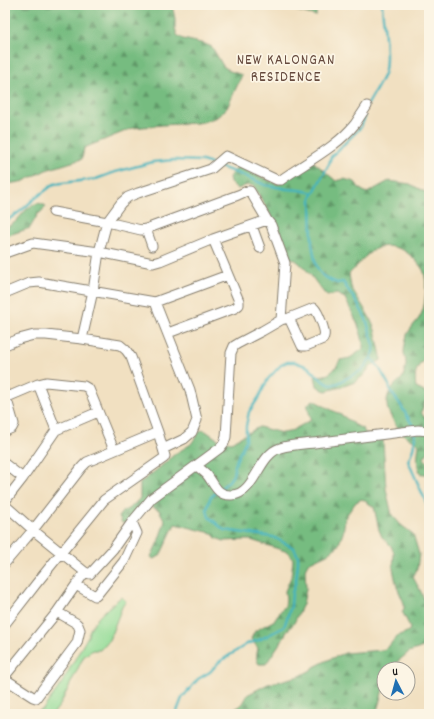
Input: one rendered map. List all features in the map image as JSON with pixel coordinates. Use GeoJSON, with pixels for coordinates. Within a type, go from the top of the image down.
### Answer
{"type":"FeatureCollection","features":[{"type":"Feature","properties":{"kind":"street"},"geometry":{"type":"LineString","coordinates":[[82,339],[93,292],[99,252],[107,222],[121,203],[128,197],[214,166],[226,156],[277,180],[282,180],[326,150],[343,136],[355,124],[367,106]]}},
{"type":"Feature","properties":{"kind":"street"},"geometry":{"type":"LineString","coordinates":[[5,505],[33,530],[85,572],[90,574],[113,549],[132,522],[152,498],[220,448],[224,443],[226,437],[231,353],[234,346],[285,319],[314,308],[318,312],[324,337],[323,339],[306,346],[302,346],[285,319],[285,263],[272,225],[267,220],[250,191],[141,230],[53,212]]}},
{"type":"Feature","properties":{"kind":"street"},"geometry":{"type":"LineString","coordinates":[[5,253],[33,243],[99,252],[153,262],[160,261],[213,239],[267,220]]}},
{"type":"Feature","properties":{"kind":"street"},"geometry":{"type":"LineString","coordinates":[[252,226],[260,248]]}},
{"type":"Feature","properties":{"kind":"street"},"geometry":{"type":"LineString","coordinates":[[146,229],[152,246]]}},
{"type":"Feature","properties":{"kind":"street"},"geometry":{"type":"LineString","coordinates":[[168,333],[239,306],[239,301],[213,239]]}},
{"type":"Feature","properties":{"kind":"street"},"geometry":{"type":"LineString","coordinates":[[5,293],[29,283],[39,282],[156,302],[228,274]]}},
{"type":"Feature","properties":{"kind":"street"},"geometry":{"type":"LineString","coordinates":[[156,302],[190,390],[197,420],[192,432],[184,439],[163,449]]}},
{"type":"Feature","properties":{"kind":"street"},"geometry":{"type":"LineString","coordinates":[[5,345],[34,335],[82,339],[120,345],[126,350],[131,358],[158,432],[165,456],[104,500],[5,624]]}},
{"type":"Feature","properties":{"kind":"street"},"geometry":{"type":"LineString","coordinates":[[5,431],[12,428],[14,424],[6,396],[46,382],[87,388],[89,389],[114,450]]}},
{"type":"Feature","properties":{"kind":"street"},"geometry":{"type":"LineString","coordinates":[[38,384],[56,430]]}},
{"type":"Feature","properties":{"kind":"street"},"geometry":{"type":"LineString","coordinates":[[5,501],[23,478],[56,430],[98,412]]}},
{"type":"Feature","properties":{"kind":"street"},"geometry":{"type":"LineString","coordinates":[[196,466],[206,474],[220,492],[226,496],[239,494],[249,485],[272,452],[279,448],[414,430],[429,431]]}},
{"type":"Feature","properties":{"kind":"street"},"geometry":{"type":"LineString","coordinates":[[5,564],[87,462],[158,432]]}},
{"type":"Feature","properties":{"kind":"street"},"geometry":{"type":"LineString","coordinates":[[5,464],[23,478]]}},
{"type":"Feature","properties":{"kind":"street"},"geometry":{"type":"LineString","coordinates":[[76,585],[96,596],[124,561],[136,533],[132,522]]}},
{"type":"Feature","properties":{"kind":"street"},"geometry":{"type":"LineString","coordinates":[[5,676],[56,612],[85,572]]}},
{"type":"Feature","properties":{"kind":"street"},"geometry":{"type":"LineString","coordinates":[[5,679],[32,697],[36,698],[77,643],[80,630],[78,625],[56,612]]}},
{"type":"Feature","properties":{"kind":"green space"},"geometry":{"type":"Polygon","coordinates":[[[5,5],[172,5],[177,35],[183,39],[212,47],[223,66],[230,71],[242,75],[227,108],[217,117],[196,123],[133,128],[84,148],[82,159],[46,170],[22,182],[5,184],[5,5]]]}},
{"type":"Feature","properties":{"kind":"green space"},"geometry":{"type":"Polygon","coordinates":[[[279,5],[317,5],[316,16],[283,7],[279,5]]]}},
{"type":"Feature","properties":{"kind":"green space"},"geometry":{"type":"Polygon","coordinates":[[[309,158],[336,181],[344,179],[355,182],[360,189],[367,193],[389,181],[410,184],[429,194],[429,355],[417,369],[415,378],[416,388],[429,394],[421,412],[424,417],[429,420],[429,451],[424,458],[429,464],[429,474],[421,474],[419,470],[417,463],[419,444],[405,436],[393,421],[387,408],[388,395],[391,389],[403,377],[406,365],[404,353],[407,335],[419,318],[423,308],[426,286],[423,269],[409,254],[403,250],[385,246],[372,251],[349,274],[351,287],[370,318],[375,330],[381,360],[370,367],[364,375],[355,382],[326,391],[323,390],[317,386],[315,376],[330,373],[340,360],[350,358],[363,349],[362,337],[357,323],[345,298],[337,294],[327,296],[302,266],[287,256],[284,242],[279,230],[254,186],[250,185],[238,189],[230,182],[229,177],[238,167],[278,184],[309,158]]]}},
{"type":"Feature","properties":{"kind":"green space"},"geometry":{"type":"Polygon","coordinates":[[[39,203],[46,206],[38,214],[30,228],[6,236],[5,239],[5,228],[14,223],[31,206],[39,203]]]}},
{"type":"Feature","properties":{"kind":"green space"},"geometry":{"type":"Polygon","coordinates":[[[313,400],[343,416],[363,429],[365,433],[383,440],[386,489],[392,515],[401,525],[413,534],[419,554],[417,569],[413,577],[426,604],[429,605],[429,645],[409,652],[398,661],[376,661],[376,701],[380,701],[376,714],[222,714],[237,708],[243,704],[247,695],[268,684],[300,676],[314,667],[345,653],[383,650],[389,646],[396,637],[409,631],[410,627],[402,611],[404,609],[404,603],[397,587],[393,569],[394,553],[391,546],[382,537],[374,507],[362,499],[356,502],[348,513],[338,546],[327,554],[308,563],[305,569],[306,589],[303,604],[294,623],[287,631],[266,664],[259,664],[257,660],[258,648],[251,639],[255,631],[275,620],[285,606],[285,591],[291,577],[293,560],[288,552],[251,540],[224,541],[216,538],[212,533],[175,524],[160,556],[153,559],[151,557],[165,521],[159,510],[151,506],[134,516],[126,523],[122,523],[119,516],[140,498],[140,483],[175,454],[191,444],[200,431],[204,430],[219,440],[231,442],[259,427],[282,433],[289,432],[311,420],[308,404],[313,400]]]}},
{"type":"Feature","properties":{"kind":"green space"},"geometry":{"type":"Polygon","coordinates":[[[121,597],[126,601],[122,607],[109,640],[100,650],[93,650],[84,656],[60,705],[53,714],[34,714],[43,709],[61,684],[97,619],[121,597]]]}},
{"type":"Feature","properties":{"kind":"waterway"},"geometry":{"type":"LineString","coordinates":[[368,104],[384,74],[385,67],[386,50],[382,5]]}},
{"type":"Feature","properties":{"kind":"waterway"},"geometry":{"type":"LineString","coordinates":[[176,714],[182,698],[198,679],[210,672],[219,662],[247,644],[259,640],[284,627],[291,606],[298,563],[298,556],[294,548],[273,537],[224,530],[209,517],[207,510],[210,498],[229,481],[233,475],[236,461],[246,440],[246,426],[249,412],[268,379],[281,365],[287,362],[295,362],[308,367],[324,382],[331,385],[338,383],[362,370],[374,352],[374,345],[366,319],[359,306],[343,282],[337,283],[330,280],[323,276],[319,271],[316,265],[312,244],[311,198],[329,164],[331,157],[361,127],[365,117]]}},
{"type":"Feature","properties":{"kind":"waterway"},"geometry":{"type":"LineString","coordinates":[[5,222],[54,184],[96,179],[115,172],[153,162],[174,160],[202,161],[212,164]]}},
{"type":"Feature","properties":{"kind":"waterway"},"geometry":{"type":"LineString","coordinates":[[218,166],[265,185],[314,193]]}},
{"type":"Feature","properties":{"kind":"waterway"},"geometry":{"type":"LineString","coordinates":[[371,358],[378,366],[389,385],[391,392],[413,426],[415,439],[408,461],[429,509]]}},
{"type":"Feature","properties":{"kind":"district","name":"NEW KALONGAN RESIDENCE"},"geometry":{"type":"Point","coordinates":[286,68]}}]}
